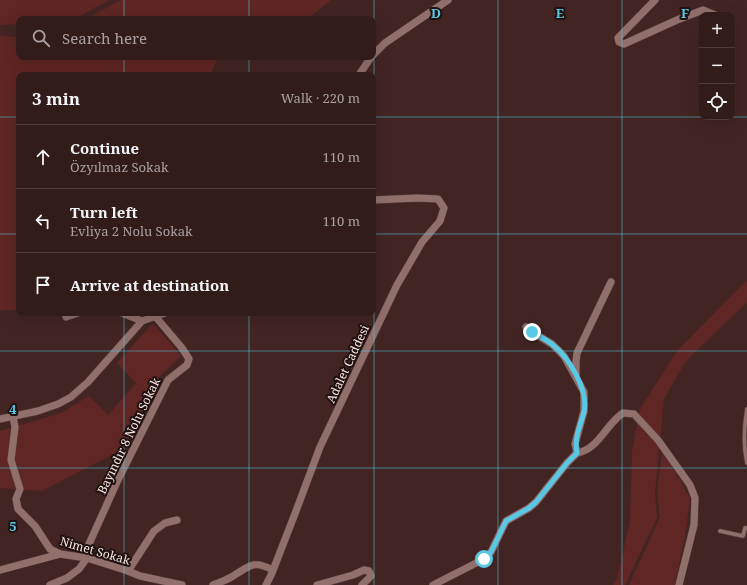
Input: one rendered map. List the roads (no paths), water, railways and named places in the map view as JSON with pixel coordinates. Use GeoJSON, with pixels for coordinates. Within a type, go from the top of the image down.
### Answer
{"type":"FeatureCollection","features":[{"type":"Feature","properties":{"kind":"street"},"geometry":{"type":"LineString","coordinates":[[376,52],[385,43],[448,0]]}},
{"type":"Feature","properties":{"kind":"street"},"geometry":{"type":"LineString","coordinates":[[655,0],[618,38],[619,42],[624,44],[703,10],[708,12]]}},
{"type":"Feature","properties":{"kind":"street"},"geometry":{"type":"LineString","coordinates":[[360,72],[369,60]]}},
{"type":"Feature","properties":{"kind":"street","name":"Adalet Caddesi"},"geometry":{"type":"LineString","coordinates":[[266,585],[320,447],[397,285],[422,242],[440,221],[444,208],[438,199],[418,198],[376,200]]}},
{"type":"Feature","properties":{"kind":"street"},"geometry":{"type":"LineString","coordinates":[[576,377],[577,353],[611,282]]}},
{"type":"Feature","properties":{"kind":"street"},"geometry":{"type":"LineString","coordinates":[[130,316],[142,321]]}},
{"type":"Feature","properties":{"kind":"street"},"geometry":{"type":"LineString","coordinates":[[0,419],[38,411],[58,404],[71,397],[88,382],[142,321],[155,316]]}},
{"type":"Feature","properties":{"kind":"street","name":"Bayındır 8 Nolu Sokak"},"geometry":{"type":"LineString","coordinates":[[87,558],[89,544],[117,482],[168,380],[187,365],[189,359],[182,348],[155,316]]}},
{"type":"Feature","properties":{"kind":"street"},"geometry":{"type":"LineString","coordinates":[[526,327],[552,344],[564,356],[584,392],[584,411],[575,444],[577,453]]}},
{"type":"Feature","properties":{"kind":"street"},"geometry":{"type":"LineString","coordinates":[[433,585],[484,559],[491,552],[506,521],[529,508],[536,502],[567,463],[577,453],[585,452],[592,447],[623,412],[634,414],[658,440],[690,485],[695,498],[694,524],[679,585]]}},
{"type":"Feature","properties":{"kind":"street","name":"Nimet Sokak"},"geometry":{"type":"LineString","coordinates":[[13,417],[16,427],[11,460],[20,489],[16,499],[18,509],[35,526],[50,549],[60,554],[87,558],[140,576],[182,585]]}},
{"type":"Feature","properties":{"kind":"street"},"geometry":{"type":"LineString","coordinates":[[128,571],[154,531],[164,523],[177,520]]}},
{"type":"Feature","properties":{"kind":"street"},"geometry":{"type":"LineString","coordinates":[[0,570],[60,554]]}},
{"type":"Feature","properties":{"kind":"street"},"geometry":{"type":"LineString","coordinates":[[50,585],[67,578],[79,569],[87,558]]}},
{"type":"Feature","properties":{"kind":"street"},"geometry":{"type":"LineString","coordinates":[[213,585],[229,578],[246,566],[256,564],[263,565],[273,570]]}},
{"type":"Feature","properties":{"kind":"street"},"geometry":{"type":"LineString","coordinates":[[317,585],[353,575],[364,570],[369,571],[371,576],[362,585]]}},
{"type":"Feature","properties":{"kind":"lane"},"geometry":{"type":"LineString","coordinates":[[747,409],[743,429],[747,463]]}},
{"type":"Feature","properties":{"kind":"lane"},"geometry":{"type":"LineString","coordinates":[[720,531],[743,536],[745,528],[747,528]]}}]}
